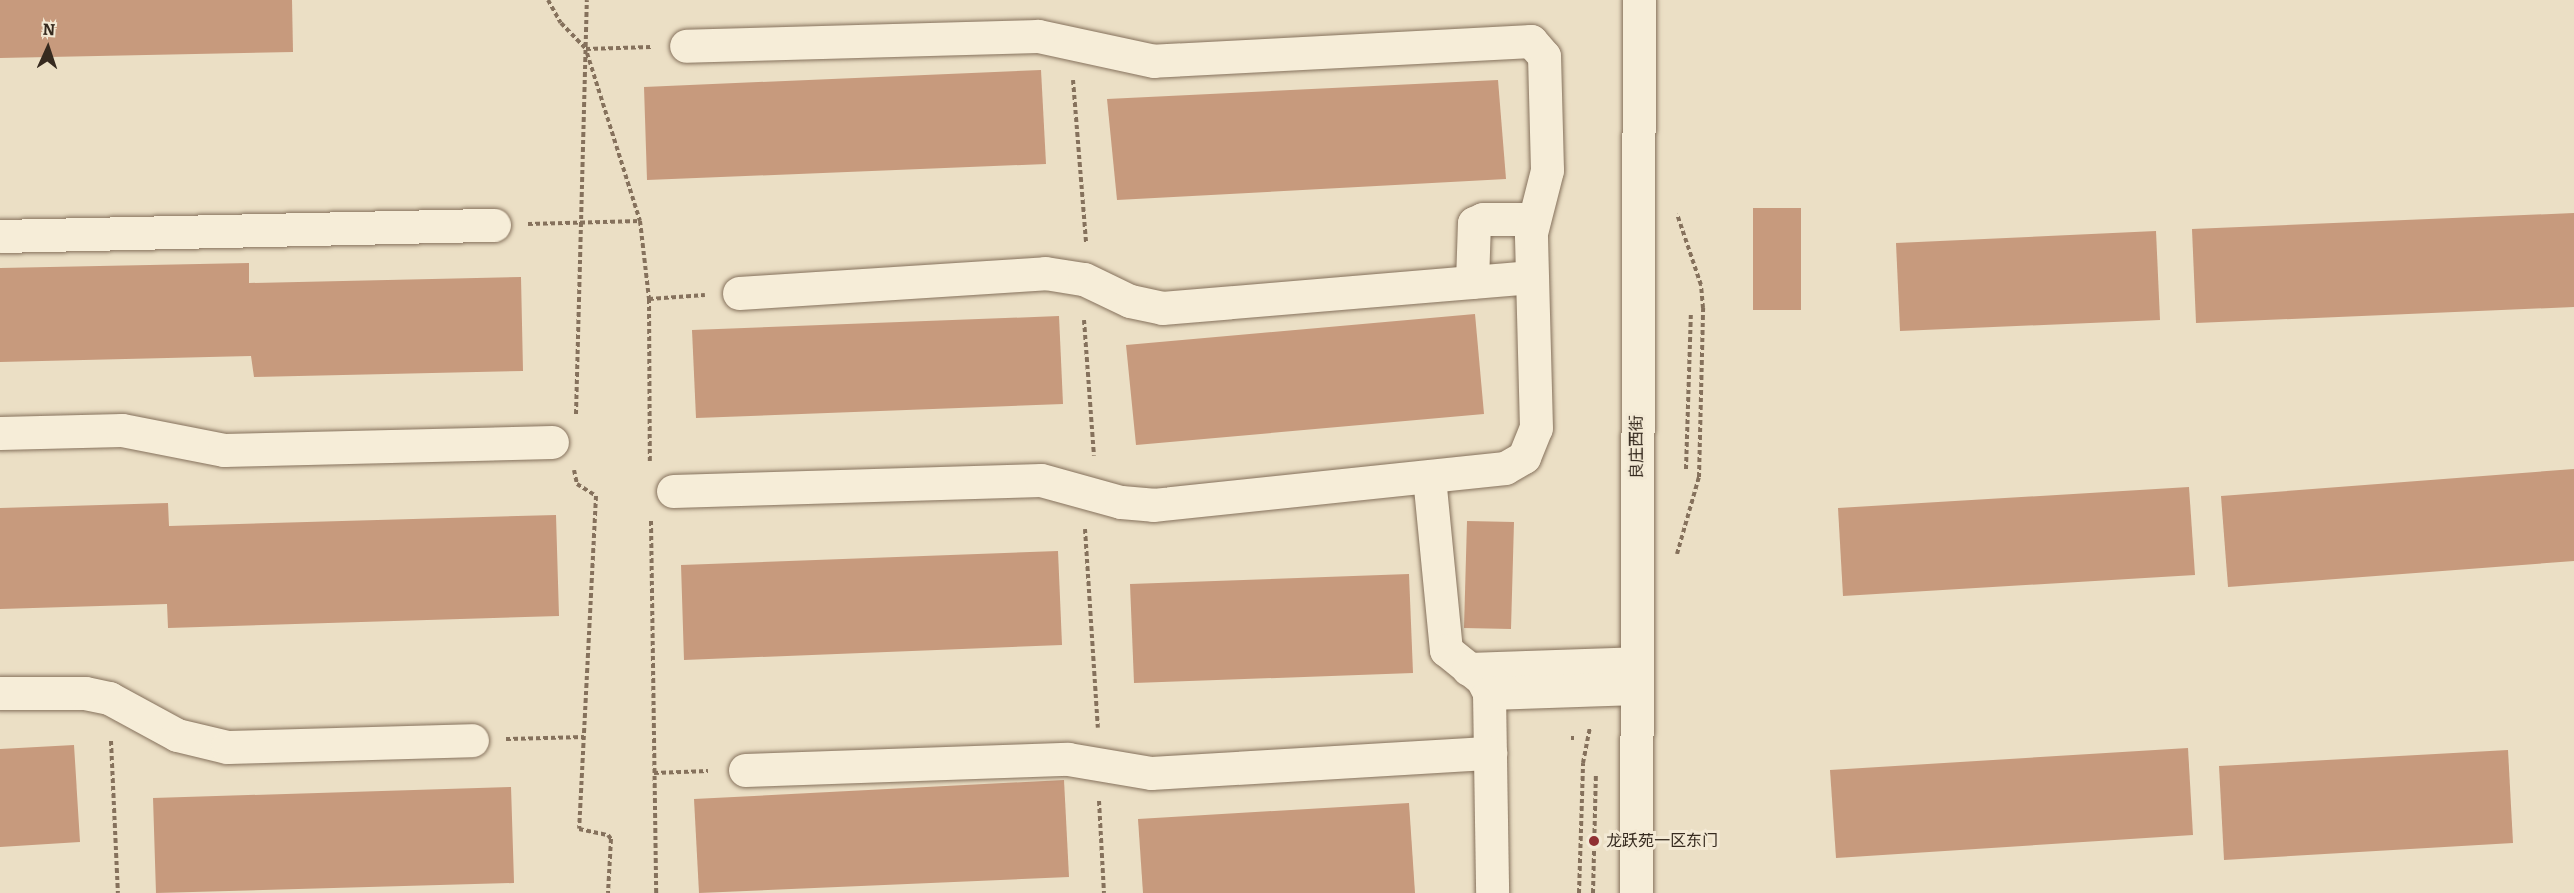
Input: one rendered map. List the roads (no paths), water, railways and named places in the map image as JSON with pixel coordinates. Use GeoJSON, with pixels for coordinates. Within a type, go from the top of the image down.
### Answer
{"type":"FeatureCollection","features":[{"type":"Feature","properties":{"kind":"street","name":"良庄西街"},"geometry":{"type":"LineString","coordinates":[[1636,893],[1639,0]]}},
{"type":"Feature","properties":{"kind":"street"},"geometry":{"type":"LineString","coordinates":[[673,491],[1015,480],[1066,485],[1089,494],[1153,505],[1505,468],[1524,457],[1530,448],[1536,417],[1532,277],[1534,219],[1547,170],[1544,56],[1530,40],[1154,62],[1122,57],[1068,40],[1038,36],[686,46]]}},
{"type":"Feature","properties":{"kind":"street"},"geometry":{"type":"LineString","coordinates":[[1472,282],[1474,223],[1483,219],[1534,219]]}},
{"type":"Feature","properties":{"kind":"street"},"geometry":{"type":"LineString","coordinates":[[0,236],[494,225]]}},
{"type":"Feature","properties":{"kind":"street"},"geometry":{"type":"LineString","coordinates":[[739,293],[1045,273],[1084,279],[1130,302],[1162,308],[1532,277]]}},
{"type":"Feature","properties":{"kind":"street"},"geometry":{"type":"LineString","coordinates":[[0,433],[122,430],[224,450],[563,451]]}},
{"type":"Feature","properties":{"kind":"street"},"geometry":{"type":"LineString","coordinates":[[1429,477],[1444,640],[1449,654],[1482,679],[1489,693],[1492,893]]}},
{"type":"Feature","properties":{"kind":"street"},"geometry":{"type":"LineString","coordinates":[[1468,669],[1636,676]]}},
{"type":"Feature","properties":{"kind":"street"},"geometry":{"type":"LineString","coordinates":[[1489,693],[1636,676]]}},
{"type":"Feature","properties":{"kind":"street"},"geometry":{"type":"LineString","coordinates":[[0,693],[85,693],[109,698],[177,735],[227,747],[472,740]]}},
{"type":"Feature","properties":{"kind":"street"},"geometry":{"type":"LineString","coordinates":[[745,770],[1068,759],[1151,773],[1490,753]]}},
{"type":"Feature","properties":{"kind":"place","name":"龙跃苑一区东门"},"geometry":{"type":"Point","coordinates":[1594,841]}}]}
